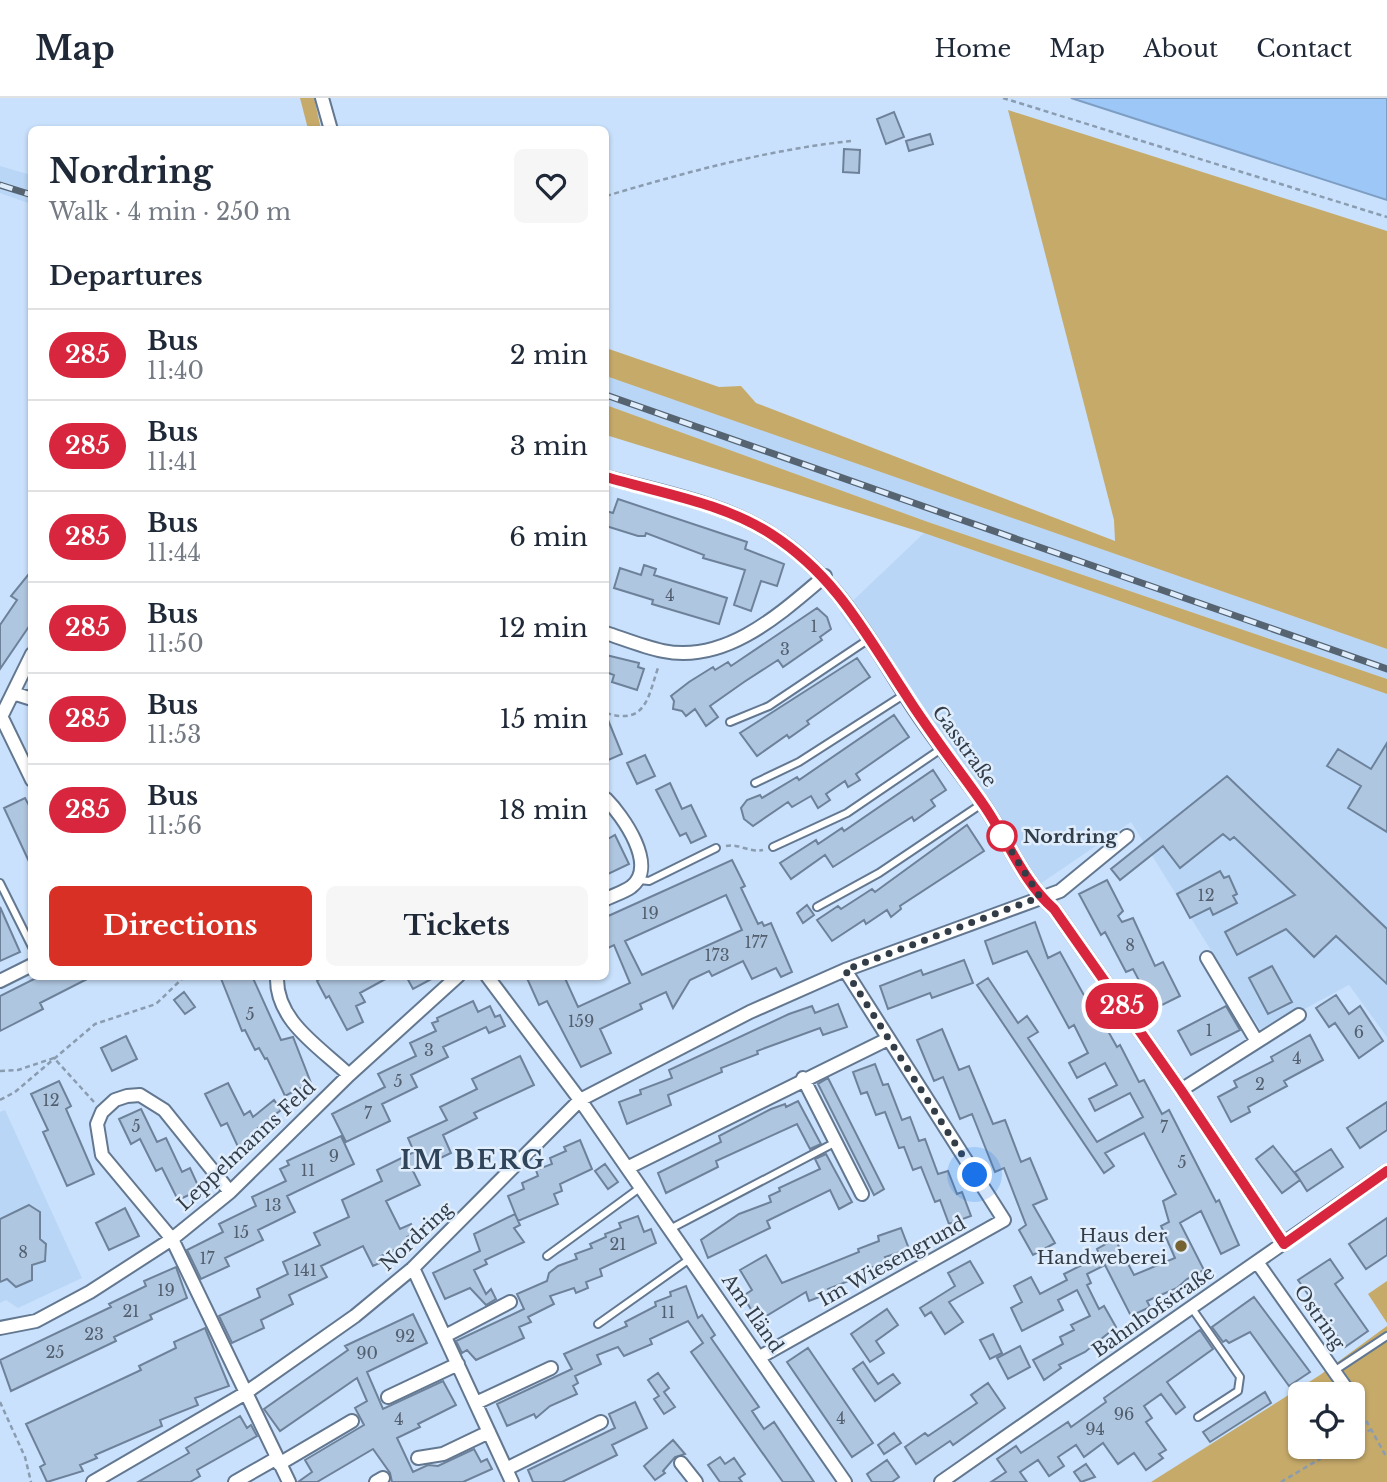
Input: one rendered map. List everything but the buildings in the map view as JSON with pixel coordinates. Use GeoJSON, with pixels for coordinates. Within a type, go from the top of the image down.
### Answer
{"type":"FeatureCollection","features":[{"type":"Feature","properties":{"kind":"street"},"geometry":{"type":"LineString","coordinates":[[322,98],[330,126]]}},
{"type":"Feature","properties":{"kind":"street","name":"Gasstraße"},"geometry":{"type":"LineString","coordinates":[[609,478],[727,512],[771,533],[825,576],[870,638],[941,749],[982,803],[1040,897],[1054,909],[1181,1090],[1284,1244]]}},
{"type":"Feature","properties":{"kind":"street"},"geometry":{"type":"LineString","coordinates":[[609,634],[664,652],[700,653],[731,644],[793,603],[825,576]]}},
{"type":"Feature","properties":{"kind":"street"},"geometry":{"type":"LineString","coordinates":[[28,662],[1,719],[28,772]]}},
{"type":"Feature","properties":{"kind":"street"},"geometry":{"type":"LineString","coordinates":[[13,693],[28,698]]}},
{"type":"Feature","properties":{"kind":"street"},"geometry":{"type":"LineString","coordinates":[[609,802],[622,815],[640,854],[641,870],[631,887],[609,898]]}},
{"type":"Feature","properties":{"kind":"street","name":"Nordring"},"geometry":{"type":"LineString","coordinates":[[93,1482],[244,1394],[355,1316],[413,1268],[580,1100],[750,1012],[845,970],[1060,891],[1127,836]]}},
{"type":"Feature","properties":{"kind":"street"},"geometry":{"type":"LineString","coordinates":[[1207,958],[1256,1040]]}},
{"type":"Feature","properties":{"kind":"street"},"geometry":{"type":"LineString","coordinates":[[0,981],[28,967]]}},
{"type":"Feature","properties":{"kind":"street","name":"Im Wiesengrund"},"geometry":{"type":"LineString","coordinates":[[760,1357],[1004,1220],[845,970]]}},
{"type":"Feature","properties":{"kind":"street"},"geometry":{"type":"LineString","coordinates":[[277,980],[285,1015],[349,1075]]}},
{"type":"Feature","properties":{"kind":"street","name":"Leppelmanns Feld"},"geometry":{"type":"LineString","coordinates":[[0,1328],[36,1321],[90,1292],[172,1238],[230,1192],[349,1075],[454,980]]}},
{"type":"Feature","properties":{"kind":"street","name":"Am Iländ"},"geometry":{"type":"LineString","coordinates":[[490,980],[580,1100],[845,1482]]}},
{"type":"Feature","properties":{"kind":"street"},"geometry":{"type":"LineString","coordinates":[[1181,1090],[1256,1040],[1299,1016]]}},
{"type":"Feature","properties":{"kind":"street"},"geometry":{"type":"LineString","coordinates":[[627,1168],[888,1039]]}},
{"type":"Feature","properties":{"kind":"street"},"geometry":{"type":"LineString","coordinates":[[803,1079],[862,1194]]}},
{"type":"Feature","properties":{"kind":"street"},"geometry":{"type":"LineString","coordinates":[[230,1192],[163,1110],[152,1103],[140,1096],[127,1096],[115,1100],[102,1112],[97,1124],[102,1155],[172,1238],[244,1394],[289,1482]]}},
{"type":"Feature","properties":{"kind":"street","name":"Bahnhofstraße"},"geometry":{"type":"LineString","coordinates":[[942,1482],[1387,1171]]}},
{"type":"Feature","properties":{"kind":"street","name":"Ostring"},"geometry":{"type":"LineString","coordinates":[[1257,1262],[1342,1382]]}},
{"type":"Feature","properties":{"kind":"street"},"geometry":{"type":"LineString","coordinates":[[413,1268],[512,1482]]}},
{"type":"Feature","properties":{"kind":"street"},"geometry":{"type":"LineString","coordinates":[[445,1336],[510,1302]]}},
{"type":"Feature","properties":{"kind":"street"},"geometry":{"type":"LineString","coordinates":[[388,1397],[458,1364]]}},
{"type":"Feature","properties":{"kind":"street"},"geometry":{"type":"LineString","coordinates":[[475,1403],[551,1368]]}},
{"type":"Feature","properties":{"kind":"street"},"geometry":{"type":"LineString","coordinates":[[235,1482],[352,1421]]}},
{"type":"Feature","properties":{"kind":"street"},"geometry":{"type":"LineString","coordinates":[[506,1469],[601,1422]]}},
{"type":"Feature","properties":{"kind":"street"},"geometry":{"type":"LineString","coordinates":[[418,1458],[443,1454],[489,1432]]}},
{"type":"Feature","properties":{"kind":"street"},"geometry":{"type":"LineString","coordinates":[[681,1464],[696,1482]]}},
{"type":"Feature","properties":{"kind":"lane"},"geometry":{"type":"LineString","coordinates":[[730,722],[769,706],[870,638]]}},
{"type":"Feature","properties":{"kind":"lane"},"geometry":{"type":"LineString","coordinates":[[755,783],[799,762],[905,694]]}},
{"type":"Feature","properties":{"kind":"lane"},"geometry":{"type":"LineString","coordinates":[[773,847],[846,813],[941,749]]}},
{"type":"Feature","properties":{"kind":"lane"},"geometry":{"type":"LineString","coordinates":[[817,907],[879,873],[982,803]]}},
{"type":"Feature","properties":{"kind":"lane"},"geometry":{"type":"LineString","coordinates":[[637,880],[649,881],[716,848]]}},
{"type":"Feature","properties":{"kind":"lane"},"geometry":{"type":"LineString","coordinates":[[0,883],[28,939]]}},
{"type":"Feature","properties":{"kind":"lane"},"geometry":{"type":"LineString","coordinates":[[670,1229],[836,1142]]}},
{"type":"Feature","properties":{"kind":"lane"},"geometry":{"type":"LineString","coordinates":[[547,1256],[641,1187]]}},
{"type":"Feature","properties":{"kind":"lane"},"geometry":{"type":"LineString","coordinates":[[598,1324],[691,1258]]}},
{"type":"Feature","properties":{"kind":"lane"},"geometry":{"type":"LineString","coordinates":[[1191,1307],[1240,1377],[1238,1391],[1198,1417]]}},
{"type":"Feature","properties":{"kind":"lane"},"geometry":{"type":"LineString","coordinates":[[1334,1371],[1387,1336]]}},
{"type":"Feature","properties":{"kind":"path"},"geometry":{"type":"LineString","coordinates":[[1003,98],[1387,217]]}},
{"type":"Feature","properties":{"kind":"path"},"geometry":{"type":"LineString","coordinates":[[609,195],[707,166],[796,147],[851,141]]}},
{"type":"Feature","properties":{"kind":"path"},"geometry":{"type":"LineString","coordinates":[[609,714],[628,718],[637,714],[645,705],[664,652]]}},
{"type":"Feature","properties":{"kind":"path"},"geometry":{"type":"LineString","coordinates":[[716,848],[733,844],[754,852],[773,847]]}},
{"type":"Feature","properties":{"kind":"path"},"geometry":{"type":"LineString","coordinates":[[0,1100],[15,1092],[95,1024],[156,1004],[180,980]]}},
{"type":"Feature","properties":{"kind":"path"},"geometry":{"type":"LineString","coordinates":[[0,1071],[18,1069],[54,1058]]}},
{"type":"Feature","properties":{"kind":"path"},"geometry":{"type":"LineString","coordinates":[[54,1058],[102,1112]]}},
{"type":"Feature","properties":{"kind":"path"},"geometry":{"type":"LineString","coordinates":[[0,1402],[25,1457],[31,1482]]}},
{"type":"Feature","properties":{"kind":"path"},"geometry":{"type":"LineString","coordinates":[[1365,1421],[1387,1458]]}},
{"type":"Feature","properties":{"kind":"path"},"geometry":{"type":"LineString","coordinates":[[1365,1433],[1370,1430]]}},
{"type":"Feature","properties":{"kind":"path"},"geometry":{"type":"LineString","coordinates":[[1281,1482],[1320,1459]]}},
{"type":"Feature","properties":{"kind":"shaded area"},"geometry":{"type":"Polygon","coordinates":[[[300,98],[314,98],[320,126],[307,126],[300,98]]]}},
{"type":"Feature","properties":{"kind":"shaded area"},"geometry":{"type":"Polygon","coordinates":[[[1071,98],[1387,98],[1387,200],[1071,98]]]}},
{"type":"Feature","properties":{"kind":"shaded area"},"geometry":{"type":"Polygon","coordinates":[[[1008,110],[1387,231],[1387,649],[609,377],[609,349],[719,387],[741,386],[756,403],[1115,541],[1114,520],[1008,110]]]}},
{"type":"Feature","properties":{"kind":"shaded area"},"geometry":{"type":"Polygon","coordinates":[[[0,166],[28,174],[28,203],[0,193],[0,166]]]}},
{"type":"Feature","properties":{"kind":"shaded area"},"geometry":{"type":"Polygon","coordinates":[[[609,377],[1387,649],[1387,679],[928,522],[609,406],[609,377]]]}},
{"type":"Feature","properties":{"kind":"shaded area"},"geometry":{"type":"Polygon","coordinates":[[[609,406],[928,522],[1387,679],[1387,694],[924,533],[609,436],[609,406]]]}},
{"type":"Feature","properties":{"kind":"shaded area"},"geometry":{"type":"Polygon","coordinates":[[[924,533],[1387,694],[1387,1037],[1349,985],[1262,1032],[1131,822],[1040,884],[840,613],[924,533]]]}},
{"type":"Feature","properties":{"kind":"shaded area"},"geometry":{"type":"Polygon","coordinates":[[[5,1110],[82,1278],[18,1308],[6,1300],[0,1303],[0,1112],[5,1110]]]}},
{"type":"Feature","properties":{"kind":"shaded area"},"geometry":{"type":"Polygon","coordinates":[[[1387,1281],[1387,1323],[1368,1294],[1387,1281]]]}},
{"type":"Feature","properties":{"kind":"shaded area"},"geometry":{"type":"Polygon","coordinates":[[[1387,1326],[1387,1482],[1151,1482],[1288,1395],[1288,1459],[1365,1459],[1365,1382],[1309,1382],[1387,1326]]]}},
{"type":"Feature","properties":{"kind":"railway"},"geometry":{"type":"LineString","coordinates":[[0,185],[28,194]]}},
{"type":"Feature","properties":{"kind":"railway"},"geometry":{"type":"LineString","coordinates":[[609,396],[1387,669]]}},
{"type":"Feature","properties":{"kind":"bus line","name":"285"},"geometry":{"type":"LineString","coordinates":[[609,478],[727,512],[771,533],[825,576],[870,638],[941,749],[982,803],[1040,897],[1054,909],[1181,1090],[1284,1244],[1387,1171]]}},
{"type":"Feature","properties":{"kind":"place","name":"Nordring"},"geometry":{"type":"Point","coordinates":[1002,836]}},
{"type":"Feature","properties":{"kind":"place","name":"Haus der Handweberei"},"geometry":{"type":"Point","coordinates":[1181,1246]}},
{"type":"Feature","properties":{"kind":"district","name":"IM BERG"},"geometry":{"type":"Point","coordinates":[473,1160]}},
{"type":"Feature","properties":{"kind":"route"},"geometry":{"type":"LineString","coordinates":[[975,1175],[845,970],[1040,897],[1002,836]]}}]}
